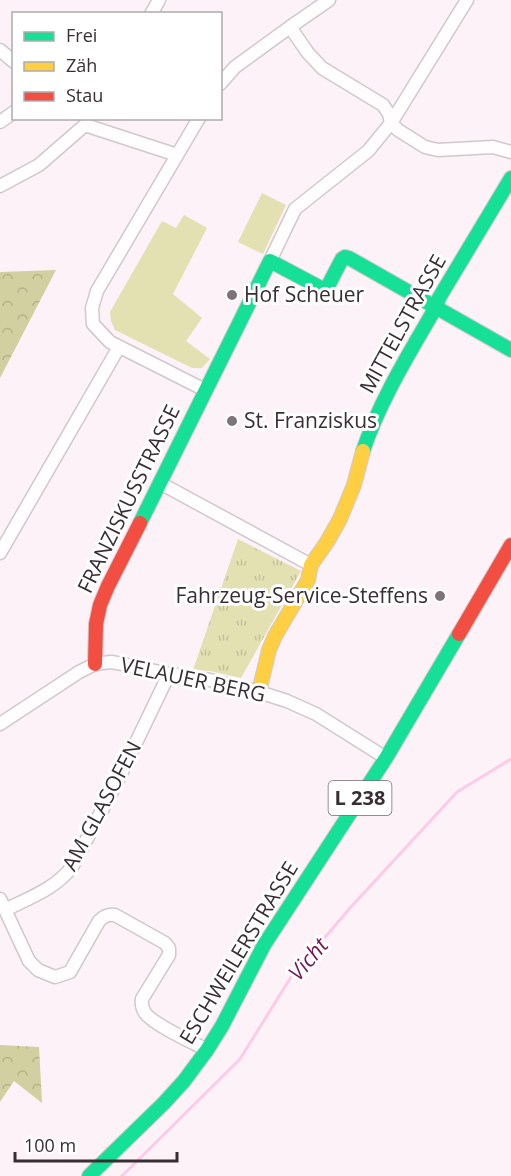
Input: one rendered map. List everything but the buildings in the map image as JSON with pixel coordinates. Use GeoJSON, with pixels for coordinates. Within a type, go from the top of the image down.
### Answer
{"type":"FeatureCollection","features":[{"type":"Feature","properties":{"kind":"street"},"geometry":{"type":"LineString","coordinates":[[222,82],[235,67],[329,0]]}},
{"type":"Feature","properties":{"kind":"street"},"geometry":{"type":"LineString","coordinates":[[467,0],[391,123],[368,151],[295,209],[270,261],[325,288],[342,259],[349,258],[511,350]]}},
{"type":"Feature","properties":{"kind":"street"},"geometry":{"type":"LineString","coordinates":[[290,27],[316,63],[383,105],[389,114],[391,123],[425,147],[438,150],[493,147],[511,152]]}},
{"type":"Feature","properties":{"kind":"street"},"geometry":{"type":"LineString","coordinates":[[0,51],[12,60]]}},
{"type":"Feature","properties":{"kind":"street"},"geometry":{"type":"LineString","coordinates":[[198,120],[94,298],[92,308],[93,324],[110,342],[206,390]]}},
{"type":"Feature","properties":{"kind":"street"},"geometry":{"type":"LineString","coordinates":[[0,186],[39,165],[84,121],[177,155]]}},
{"type":"Feature","properties":{"kind":"street","name":"MITTELSTRASSE"},"geometry":{"type":"LineString","coordinates":[[259,692],[269,650],[275,636],[308,580],[311,565],[327,542],[349,500],[368,436],[390,387],[439,298],[511,178]]}},
{"type":"Feature","properties":{"kind":"street","name":"FRANZISKUSSTRASSE"},"geometry":{"type":"LineString","coordinates":[[96,664],[96,624],[100,605],[108,586],[270,261]]}},
{"type":"Feature","properties":{"kind":"street"},"geometry":{"type":"LineString","coordinates":[[0,553],[119,347]]}},
{"type":"Feature","properties":{"kind":"street"},"geometry":{"type":"LineString","coordinates":[[160,483],[311,565]]}},
{"type":"Feature","properties":{"kind":"street","name":"ESCHWEILERSTRASSE"},"geometry":{"type":"LineString","coordinates":[[89,1176],[164,1103],[207,1050],[264,945],[386,758],[511,545]]}},
{"type":"Feature","properties":{"kind":"street","name":"VELAUER BERG"},"geometry":{"type":"LineString","coordinates":[[0,724],[79,672],[96,664],[111,662],[210,680],[287,700],[316,714],[386,758]]}},
{"type":"Feature","properties":{"kind":"street","name":"AM GLASOFEN"},"geometry":{"type":"LineString","coordinates":[[2,904],[53,886],[72,867],[169,674]]}},
{"type":"Feature","properties":{"kind":"street"},"geometry":{"type":"LineString","coordinates":[[2,904],[29,961],[38,970],[55,977],[70,972],[99,921],[110,914],[165,943],[169,948],[169,955],[142,999],[141,1005],[147,1015],[157,1023],[207,1050]]}},
{"type":"Feature","properties":{"kind":"green space"},"geometry":{"type":"Polygon","coordinates":[[[262,193],[286,205],[263,254],[238,242],[262,193]]]}},
{"type":"Feature","properties":{"kind":"green space"},"geometry":{"type":"Polygon","coordinates":[[[184,215],[207,228],[173,294],[202,318],[186,341],[210,359],[202,368],[192,368],[115,330],[111,321],[110,312],[162,221],[176,228],[184,215]]]}},
{"type":"Feature","properties":{"kind":"green space"},"geometry":{"type":"Polygon","coordinates":[[[56,270],[0,378],[0,272],[56,270]]]}},
{"type":"Feature","properties":{"kind":"green space"},"geometry":{"type":"Polygon","coordinates":[[[238,539],[301,571],[241,678],[210,671],[193,670],[238,539]]]}},
{"type":"Feature","properties":{"kind":"green space"},"geometry":{"type":"Polygon","coordinates":[[[0,1045],[39,1047],[42,1103],[14,1081],[0,1102],[0,1045]]]}},
{"type":"Feature","properties":{"kind":"waterway","name":"Vicht"},"geometry":{"type":"LineString","coordinates":[[122,1176],[240,1059],[291,977],[350,908],[457,792],[511,759]]}},
{"type":"Feature","properties":{"kind":"traffic: fast"},"geometry":{"type":"LineString","coordinates":[[363,451],[378,414],[439,298],[511,178]]}},
{"type":"Feature","properties":{"kind":"traffic: fast"},"geometry":{"type":"LineString","coordinates":[[140,523],[270,261],[325,288],[342,259],[349,258],[511,350]]}},
{"type":"Feature","properties":{"kind":"traffic: fast"},"geometry":{"type":"LineString","coordinates":[[89,1176],[164,1103],[207,1050],[264,945],[386,758],[459,634]]}},
{"type":"Feature","properties":{"kind":"traffic: slow"},"geometry":{"type":"LineString","coordinates":[[259,692],[269,650],[275,636],[308,580],[311,565],[340,519],[354,485],[363,451]]}},
{"type":"Feature","properties":{"kind":"traffic: jam"},"geometry":{"type":"LineString","coordinates":[[95,664],[96,624],[100,605],[140,523]]}},
{"type":"Feature","properties":{"kind":"traffic: jam"},"geometry":{"type":"LineString","coordinates":[[459,634],[511,545]]}},
{"type":"Feature","properties":{"kind":"place","name":"Hof Scheuer"},"geometry":{"type":"Point","coordinates":[232,295]}},
{"type":"Feature","properties":{"kind":"place","name":"St. Franziskus"},"geometry":{"type":"Point","coordinates":[232,421]}},
{"type":"Feature","properties":{"kind":"place","name":"Fahrzeug-Service-Steffens"},"geometry":{"type":"Point","coordinates":[440,596]}}]}
